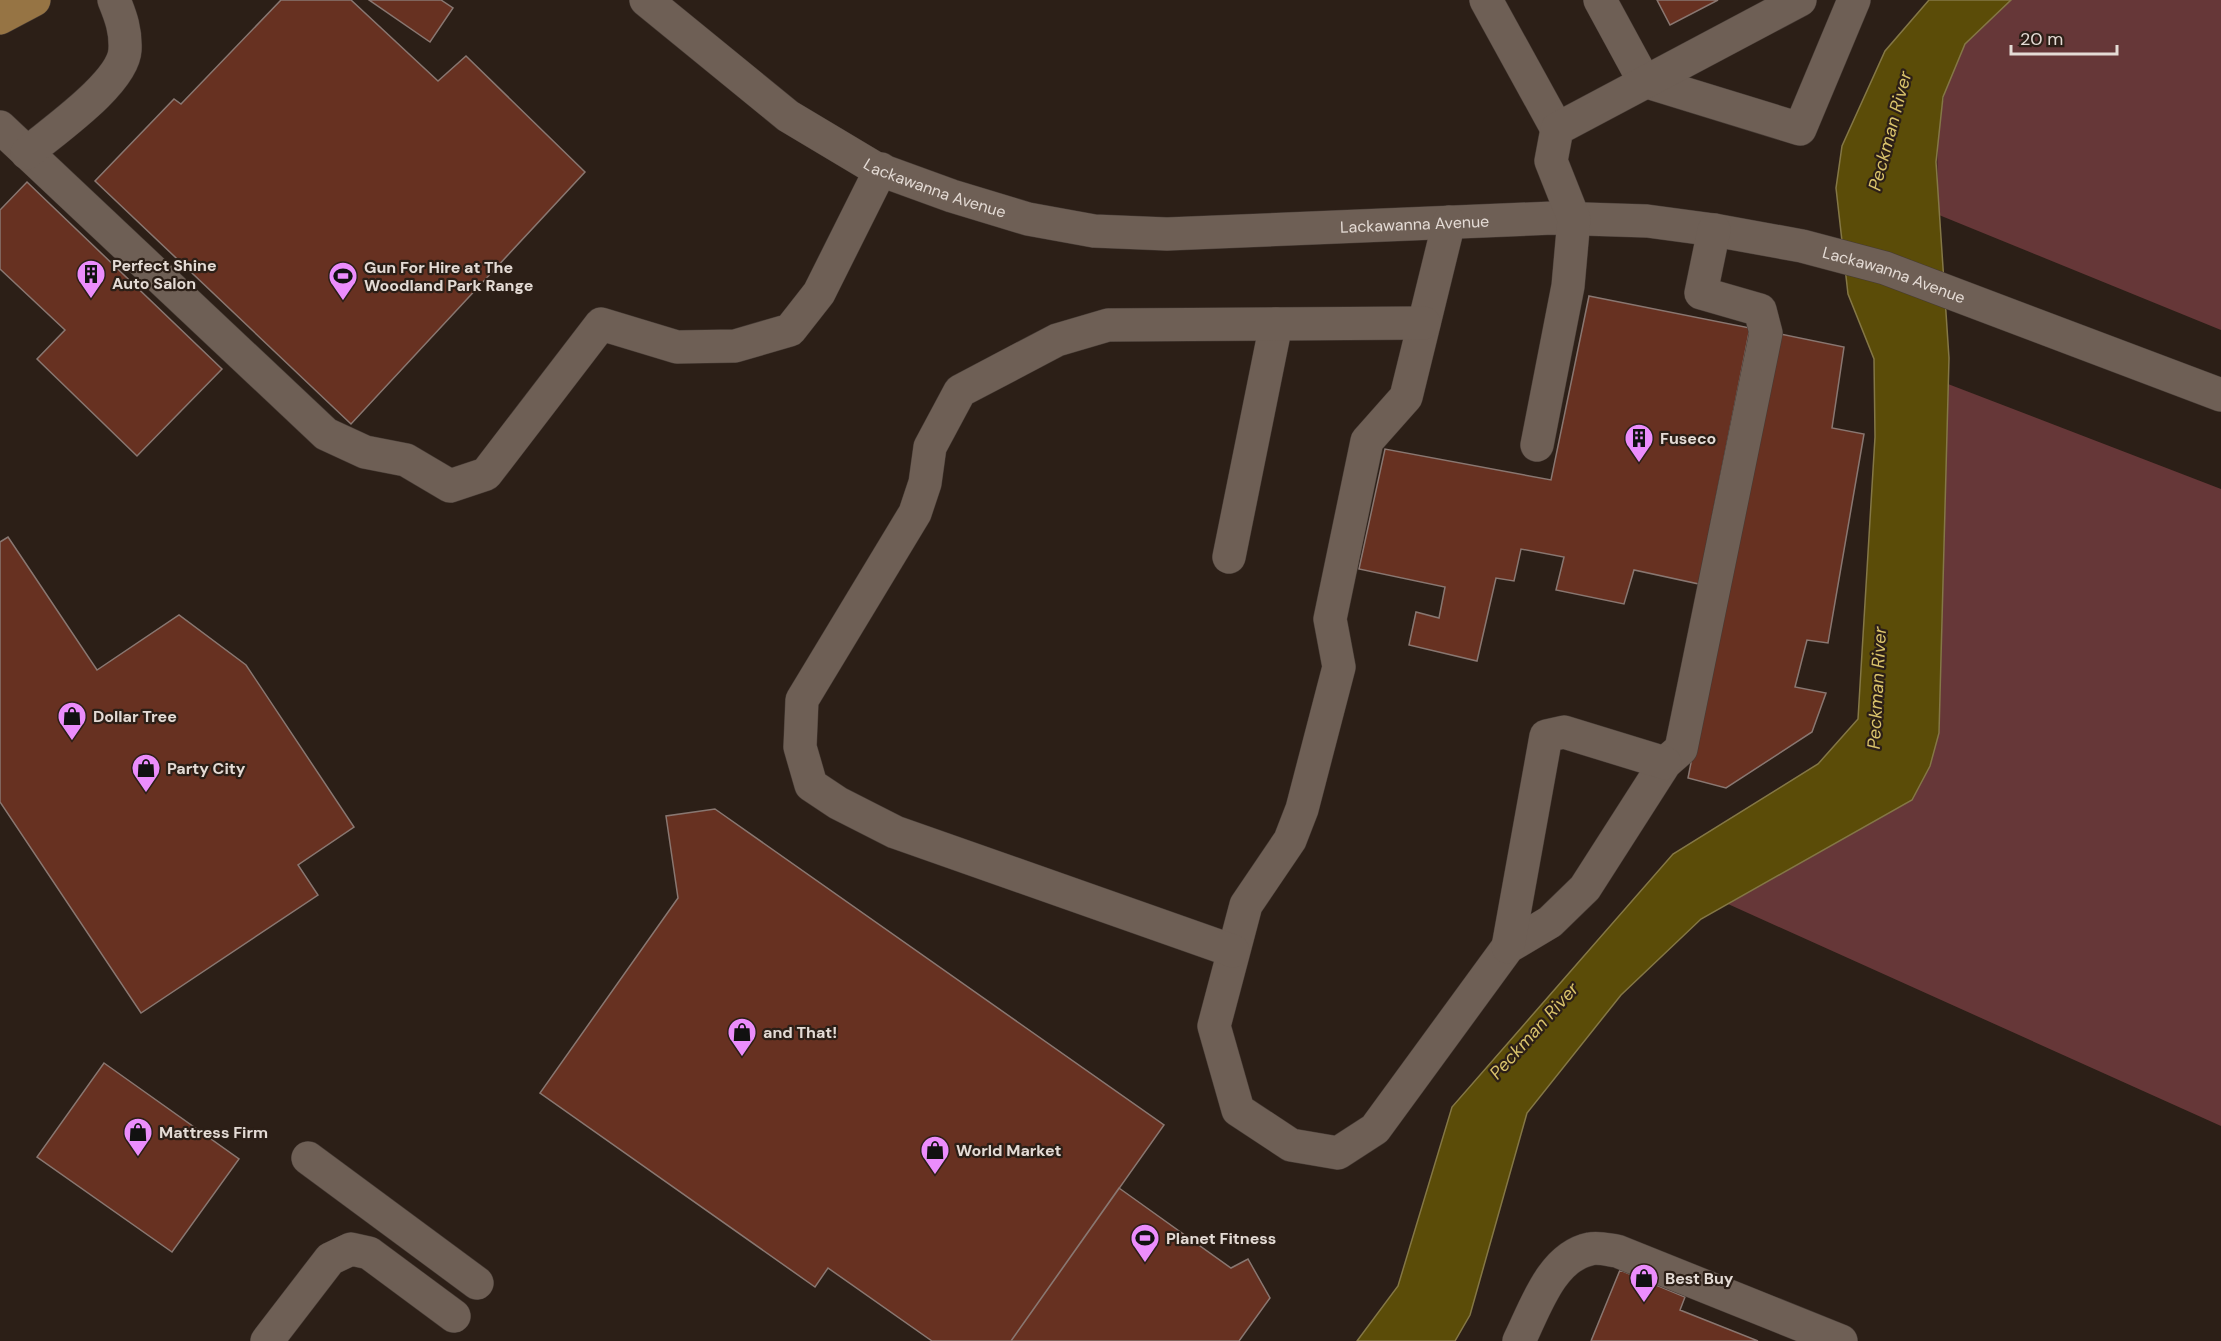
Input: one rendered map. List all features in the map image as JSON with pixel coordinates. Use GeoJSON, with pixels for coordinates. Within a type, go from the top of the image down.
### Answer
{"type":"FeatureCollection","features":[{"type":"Feature","properties":{"kind":"main road"},"geometry":{"type":"LineString","coordinates":[[0,18],[34,0]]}},
{"type":"Feature","properties":{"kind":"street"},"geometry":{"type":"LineString","coordinates":[[27,153],[110,82],[125,52],[124,25],[114,0]]}},
{"type":"Feature","properties":{"kind":"street"},"geometry":{"type":"LineString","coordinates":[[1486,0],[1557,129],[1551,160],[1574,219],[1568,286],[1538,445]]}},
{"type":"Feature","properties":{"kind":"street"},"geometry":{"type":"LineString","coordinates":[[1600,0],[1644,81],[1800,129],[1854,0]]}},
{"type":"Feature","properties":{"kind":"street"},"geometry":{"type":"LineString","coordinates":[[1557,129],[1800,0]]}},
{"type":"Feature","properties":{"kind":"street","name":"Lackawanna Avenue"},"geometry":{"type":"LineString","coordinates":[[657,4],[788,117],[881,170],[952,196],[1028,219],[1094,231],[1167,234],[1574,219],[1647,221],[1714,230],[1802,246],[1885,268],[2221,395]]}},
{"type":"Feature","properties":{"kind":"street"},"geometry":{"type":"LineString","coordinates":[[0,127],[326,434],[364,452],[406,460],[450,486],[486,474],[601,324],[677,347],[735,346],[790,330],[819,293],[881,170]]}},
{"type":"Feature","properties":{"kind":"street"},"geometry":{"type":"LineString","coordinates":[[1449,222],[1406,397],[1367,441],[1330,619],[1339,667],[1302,809],[1290,840],[1246,905],[1214,1026],[1239,1110],[1291,1145],[1338,1153],[1375,1129],[1508,947],[1550,922],[1585,888],[1665,763],[1681,749],[1766,333],[1760,310],[1701,293],[1714,230]]}},
{"type":"Feature","properties":{"kind":"street"},"geometry":{"type":"LineString","coordinates":[[1233,951],[895,832],[838,803],[811,785],[800,747],[802,700],[915,513],[925,483],[930,447],[960,391],[1047,345],[1108,325],[1424,323]]}},
{"type":"Feature","properties":{"kind":"street"},"geometry":{"type":"LineString","coordinates":[[1228,557],[1275,324]]}},
{"type":"Feature","properties":{"kind":"street"},"geometry":{"type":"LineString","coordinates":[[1508,947],[1546,736],[1564,732],[1665,763]]}},
{"type":"Feature","properties":{"kind":"street"},"geometry":{"type":"LineString","coordinates":[[308,1158],[477,1283]]}},
{"type":"Feature","properties":{"kind":"street"},"geometry":{"type":"LineString","coordinates":[[1519,1341],[1550,1281],[1569,1256],[1592,1248],[1617,1251],[1841,1341]]}},
{"type":"Feature","properties":{"kind":"street"},"geometry":{"type":"LineString","coordinates":[[267,1341],[330,1259],[351,1249],[369,1252],[454,1316]]}},
{"type":"Feature","properties":{"kind":"shaded area"},"geometry":{"type":"Polygon","coordinates":[[[2011,0],[2221,0],[2221,330],[1939,215],[1937,172],[1939,128],[1942,106],[1954,64],[1968,39],[2011,0]]]}},
{"type":"Feature","properties":{"kind":"shaded area"},"geometry":{"type":"Polygon","coordinates":[[[1948,384],[2221,489],[2221,1126],[1728,904],[1912,800],[1939,733],[1948,384]]]}},
{"type":"Feature","properties":{"kind":"water","name":"Peckman River"},"geometry":{"type":"Polygon","coordinates":[[[1929,0],[2011,0],[1965,44],[1943,97],[1936,162],[1949,358],[1939,733],[1930,766],[1912,800],[1701,919],[1621,995],[1527,1113],[1470,1315],[1455,1341],[1357,1341],[1398,1286],[1452,1107],[1673,854],[1818,764],[1858,719],[1875,437],[1874,359],[1848,294],[1836,188],[1842,146],[1885,51],[1929,0]]]}},
{"type":"Feature","properties":{"kind":"building","name":"Gun For Hire at The Woodland Park Range"},"geometry":{"type":"Polygon","coordinates":[[[281,0],[351,0],[438,81],[466,56],[585,172],[351,424],[95,181],[174,99],[181,104],[281,0]]]}},
{"type":"Feature","properties":{"kind":"building"},"geometry":{"type":"Polygon","coordinates":[[[369,0],[441,0],[453,8],[430,42],[369,0]]]}},
{"type":"Feature","properties":{"kind":"building"},"geometry":{"type":"Polygon","coordinates":[[[1657,0],[1718,0],[1670,25],[1657,0]]]}},
{"type":"Feature","properties":{"kind":"building","name":"Perfect Shine Auto Salon"},"geometry":{"type":"Polygon","coordinates":[[[27,182],[222,369],[137,456],[37,359],[65,330],[0,269],[0,210],[27,182]]]}},
{"type":"Feature","properties":{"kind":"building","name":"Fuseco"},"geometry":{"type":"Polygon","coordinates":[[[1589,296],[1750,328],[1699,584],[1634,570],[1624,604],[1556,590],[1564,557],[1521,549],[1514,581],[1496,578],[1477,661],[1409,645],[1416,612],[1439,618],[1445,587],[1359,569],[1385,449],[1551,480],[1589,296]]]}},
{"type":"Feature","properties":{"kind":"building"},"geometry":{"type":"Polygon","coordinates":[[[1775,333],[1844,347],[1832,428],[1864,434],[1828,643],[1807,640],[1795,687],[1826,693],[1812,732],[1726,788],[1688,778],[1775,333]]]}},
{"type":"Feature","properties":{"kind":"building"},"geometry":{"type":"Polygon","coordinates":[[[8,537],[97,670],[179,615],[246,665],[354,827],[298,865],[318,895],[141,1013],[0,802],[0,542],[8,537]]]}},
{"type":"Feature","properties":{"kind":"building"},"geometry":{"type":"Polygon","coordinates":[[[715,809],[1164,1125],[1011,1341],[932,1341],[828,1268],[815,1287],[540,1093],[678,898],[666,816],[715,809]]]}},
{"type":"Feature","properties":{"kind":"building","name":"Mattress Firm"},"geometry":{"type":"Polygon","coordinates":[[[104,1063],[239,1159],[172,1252],[37,1157],[104,1063]]]}},
{"type":"Feature","properties":{"kind":"building","name":"Planet Fitness"},"geometry":{"type":"Polygon","coordinates":[[[1119,1188],[1231,1268],[1248,1259],[1270,1298],[1239,1341],[1011,1341],[1119,1188]]]}},
{"type":"Feature","properties":{"kind":"building","name":"Best Buy"},"geometry":{"type":"Polygon","coordinates":[[[1620,1270],[1685,1297],[1680,1310],[1758,1341],[1591,1341],[1620,1270]]]}},
{"type":"Feature","properties":{"kind":"place","name":"Perfect Shine Auto Salon"},"geometry":{"type":"Point","coordinates":[91,300]}},
{"type":"Feature","properties":{"kind":"place","name":"Gun For Hire at The Woodland Park Range"},"geometry":{"type":"Point","coordinates":[343,302]}},
{"type":"Feature","properties":{"kind":"place","name":"Fuseco"},"geometry":{"type":"Point","coordinates":[1639,464]}},
{"type":"Feature","properties":{"kind":"place","name":"Dollar Tree"},"geometry":{"type":"Point","coordinates":[72,742]}},
{"type":"Feature","properties":{"kind":"place","name":"Party City"},"geometry":{"type":"Point","coordinates":[146,794]}},
{"type":"Feature","properties":{"kind":"place","name":"and That!"},"geometry":{"type":"Point","coordinates":[742,1058]}},
{"type":"Feature","properties":{"kind":"place","name":"Mattress Firm"},"geometry":{"type":"Point","coordinates":[138,1158]}},
{"type":"Feature","properties":{"kind":"place","name":"World Market"},"geometry":{"type":"Point","coordinates":[935,1176]}},
{"type":"Feature","properties":{"kind":"place","name":"Planet Fitness"},"geometry":{"type":"Point","coordinates":[1145,1264]}},
{"type":"Feature","properties":{"kind":"place","name":"Best Buy"},"geometry":{"type":"Point","coordinates":[1644,1304]}}]}
